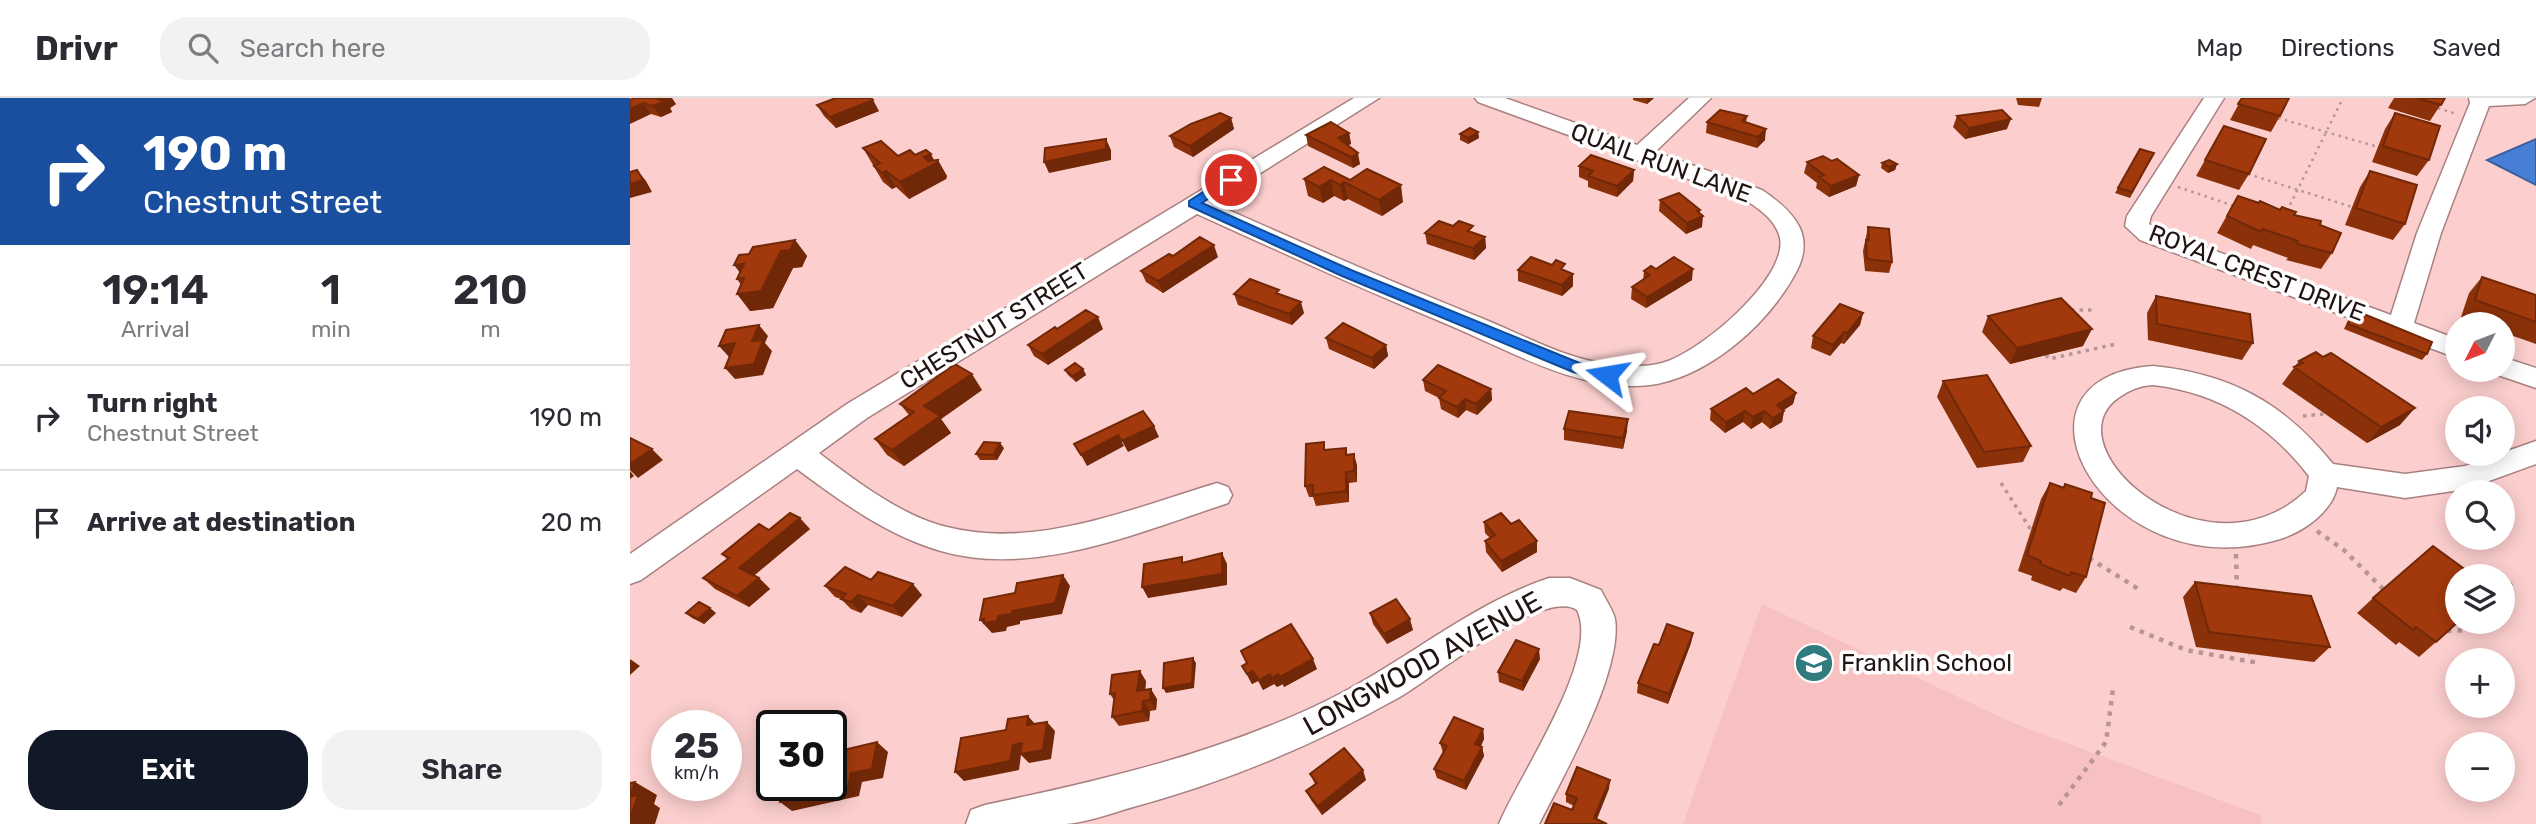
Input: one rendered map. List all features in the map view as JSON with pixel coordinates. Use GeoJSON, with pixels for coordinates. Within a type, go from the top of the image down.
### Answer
{"type":"FeatureCollection","features":[{"type":"Feature","properties":{"kind":"street","name":"CHESTNUT STREET"},"geometry":{"type":"LineString","coordinates":[[630,571],[796,452],[1193,203],[1369,98]]}},
{"type":"Feature","properties":{"kind":"street","name":"QUAIL RUN LANE"},"geometry":{"type":"LineString","coordinates":[[1193,203],[1347,273],[1579,369],[1607,375],[1655,375],[1676,369],[1706,353],[1767,295],[1787,268],[1794,251],[1787,224],[1766,203],[1741,189],[1485,98]]}},
{"type":"Feature","properties":{"kind":"street"},"geometry":{"type":"LineString","coordinates":[[1641,153],[1701,98]]}},
{"type":"Feature","properties":{"kind":"street","name":"ROYAL CREST DRIVE"},"geometry":{"type":"LineString","coordinates":[[2214,98],[2139,216],[2137,226],[2149,234],[2445,344]]}},
{"type":"Feature","properties":{"kind":"street"},"geometry":{"type":"LineString","coordinates":[[2479,99],[2525,98]]}},
{"type":"Feature","properties":{"kind":"street","name":"ROYAL CREST DRIVE"},"geometry":{"type":"LineString","coordinates":[[2400,327],[2429,233],[2479,99]]}},
{"type":"Feature","properties":{"kind":"street"},"geometry":{"type":"LineString","coordinates":[[2515,371],[2536,379]]}},
{"type":"Feature","properties":{"kind":"street"},"geometry":{"type":"LineString","coordinates":[[2324,474],[2319,496],[2297,517],[2260,534],[2228,536],[2159,520],[2118,494],[2094,463],[2087,427],[2098,400],[2133,377],[2204,385],[2254,408],[2294,437],[2324,474],[2405,486],[2467,477],[2536,452]]}},
{"type":"Feature","properties":{"kind":"street"},"geometry":{"type":"LineString","coordinates":[[796,452],[852,491],[915,528],[944,540],[981,544],[1042,542],[1217,495]]}},
{"type":"Feature","properties":{"kind":"street","name":"LONGWOOD AVENUE"},"geometry":{"type":"LineString","coordinates":[[985,824],[1169,781],[1248,754],[1366,699],[1536,597],[1564,591],[1590,601],[1598,617],[1600,633],[1595,656],[1578,703],[1518,824]]}},
{"type":"Feature","properties":{"kind":"path"},"geometry":{"type":"LineString","coordinates":[[2287,211],[2343,98]]}},
{"type":"Feature","properties":{"kind":"path"},"geometry":{"type":"LineString","coordinates":[[2278,118],[2378,147]]}},
{"type":"Feature","properties":{"kind":"path"},"geometry":{"type":"LineString","coordinates":[[2248,174],[2352,207]]}},
{"type":"Feature","properties":{"kind":"path"},"geometry":{"type":"LineString","coordinates":[[2161,182],[2247,211]]}},
{"type":"Feature","properties":{"kind":"path"},"geometry":{"type":"LineString","coordinates":[[2060,311],[2095,310]]}},
{"type":"Feature","properties":{"kind":"path"},"geometry":{"type":"LineString","coordinates":[[2046,355],[2049,359],[2059,358],[2116,344]]}},
{"type":"Feature","properties":{"kind":"path"},"geometry":{"type":"LineString","coordinates":[[2001,483],[2031,530]]}},
{"type":"Feature","properties":{"kind":"path"},"geometry":{"type":"LineString","coordinates":[[2297,517],[2344,550],[2384,590]]}},
{"type":"Feature","properties":{"kind":"path"},"geometry":{"type":"LineString","coordinates":[[2228,536],[2238,560],[2237,594]]}},
{"type":"Feature","properties":{"kind":"path"},"geometry":{"type":"LineString","coordinates":[[2086,556],[2140,590]]}},
{"type":"Feature","properties":{"kind":"path"},"geometry":{"type":"LineString","coordinates":[[2130,627],[2186,650],[2253,662],[2250,654]]}},
{"type":"Feature","properties":{"kind":"path"},"geometry":{"type":"LineString","coordinates":[[2059,805],[2106,742],[2113,689]]}},
{"type":"Feature","properties":{"kind":"shaded area","name":"Franklin School"},"geometry":{"type":"Polygon","coordinates":[[[1762,604],[2013,723],[2260,815],[2262,824],[1683,824],[1762,604]]]}},
{"type":"Feature","properties":{"kind":"water"},"geometry":{"type":"Polygon","coordinates":[[[2536,139],[2536,185],[2487,160],[2536,139]]]}},
{"type":"Feature","properties":{"kind":"building"},"geometry":{"type":"Polygon","coordinates":[[[660,98],[658,99],[665,101],[653,106],[643,103],[630,109],[630,100],[660,98]]]}},
{"type":"Feature","properties":{"kind":"building"},"geometry":{"type":"Polygon","coordinates":[[[836,98],[873,100],[830,117],[817,105],[836,98]]]}},
{"type":"Feature","properties":{"kind":"building"},"geometry":{"type":"Polygon","coordinates":[[[2242,98],[2289,98],[2280,116],[2238,104],[2242,98]]]}},
{"type":"Feature","properties":{"kind":"building"},"geometry":{"type":"Polygon","coordinates":[[[2417,98],[2445,98],[2441,105],[2417,98]]]}},
{"type":"Feature","properties":{"kind":"building"},"geometry":{"type":"Polygon","coordinates":[[[1720,110],[1747,116],[1742,121],[1766,129],[1758,137],[1707,122],[1720,110]]]}},
{"type":"Feature","properties":{"kind":"building"},"geometry":{"type":"Polygon","coordinates":[[[2002,110],[2011,119],[1969,128],[1957,116],[2002,110]]]}},
{"type":"Feature","properties":{"kind":"building"},"geometry":{"type":"Polygon","coordinates":[[[1220,113],[1231,118],[1190,146],[1170,136],[1191,124],[1220,113]]]}},
{"type":"Feature","properties":{"kind":"building"},"geometry":{"type":"Polygon","coordinates":[[[2395,113],[2440,126],[2429,160],[2383,146],[2395,113]]]}},
{"type":"Feature","properties":{"kind":"building"},"geometry":{"type":"Polygon","coordinates":[[[1331,122],[1349,133],[1338,138],[1358,153],[1351,157],[1306,135],[1331,122]]]}},
{"type":"Feature","properties":{"kind":"building"},"geometry":{"type":"Polygon","coordinates":[[[2224,126],[2266,139],[2249,174],[2205,160],[2224,126]]]}},
{"type":"Feature","properties":{"kind":"building"},"geometry":{"type":"Polygon","coordinates":[[[1470,128],[1478,132],[1468,138],[1460,134],[1470,128]]]}},
{"type":"Feature","properties":{"kind":"building"},"geometry":{"type":"Polygon","coordinates":[[[1106,139],[1106,149],[1044,162],[1045,148],[1106,139]]]}},
{"type":"Feature","properties":{"kind":"building"},"geometry":{"type":"Polygon","coordinates":[[[881,141],[898,156],[910,150],[915,155],[926,150],[931,154],[924,157],[928,161],[938,160],[937,163],[900,182],[874,166],[880,163],[863,148],[881,141]]]}},
{"type":"Feature","properties":{"kind":"building"},"geometry":{"type":"Polygon","coordinates":[[[2140,149],[2154,153],[2132,192],[2118,188],[2140,149]]]}},
{"type":"Feature","properties":{"kind":"building"},"geometry":{"type":"Polygon","coordinates":[[[1591,155],[1634,170],[1617,186],[1588,176],[1593,171],[1579,166],[1591,155]]]}},
{"type":"Feature","properties":{"kind":"building"},"geometry":{"type":"Polygon","coordinates":[[[1823,156],[1832,161],[1837,159],[1859,175],[1831,186],[1819,177],[1824,175],[1807,162],[1823,156]]]}},
{"type":"Feature","properties":{"kind":"building"},"geometry":{"type":"Polygon","coordinates":[[[1889,160],[1897,164],[1889,167],[1882,163],[1889,160]]]}},
{"type":"Feature","properties":{"kind":"building"},"geometry":{"type":"Polygon","coordinates":[[[1324,167],[1350,180],[1367,169],[1401,185],[1379,200],[1344,182],[1340,185],[1331,180],[1319,187],[1304,179],[1324,167]]]}},
{"type":"Feature","properties":{"kind":"building"},"geometry":{"type":"Polygon","coordinates":[[[637,170],[643,180],[630,184],[630,172],[637,170]]]}},
{"type":"Feature","properties":{"kind":"building"},"geometry":{"type":"Polygon","coordinates":[[[2370,171],[2417,185],[2405,224],[2356,208],[2370,171]]]}},
{"type":"Feature","properties":{"kind":"building"},"geometry":{"type":"Polygon","coordinates":[[[1679,193],[1700,210],[1697,211],[1703,216],[1687,223],[1660,200],[1679,193]]]}},
{"type":"Feature","properties":{"kind":"building"},"geometry":{"type":"Polygon","coordinates":[[[2238,196],[2259,203],[2260,201],[2280,210],[2282,207],[2296,212],[2294,215],[2321,221],[2320,225],[2341,233],[2332,253],[2297,244],[2298,241],[2263,229],[2261,232],[2227,216],[2238,196]]]}},
{"type":"Feature","properties":{"kind":"building"},"geometry":{"type":"Polygon","coordinates":[[[1439,221],[1453,226],[1459,221],[1473,226],[1468,231],[1485,237],[1473,248],[1425,233],[1439,221]]]}},
{"type":"Feature","properties":{"kind":"building"},"geometry":{"type":"Polygon","coordinates":[[[1868,227],[1889,229],[1892,262],[1867,259],[1868,227]]]}},
{"type":"Feature","properties":{"kind":"building"},"geometry":{"type":"Polygon","coordinates":[[[1200,237],[1214,245],[1158,281],[1141,271],[1169,254],[1173,256],[1200,237]]]}},
{"type":"Feature","properties":{"kind":"building"},"geometry":{"type":"Polygon","coordinates":[[[795,240],[790,250],[781,251],[761,291],[737,294],[744,278],[737,279],[744,264],[734,265],[739,255],[749,254],[753,247],[795,240]]]}},
{"type":"Feature","properties":{"kind":"building"},"geometry":{"type":"Polygon","coordinates":[[[1531,257],[1552,265],[1556,260],[1565,264],[1561,269],[1573,274],[1562,285],[1518,270],[1531,257]]]}},
{"type":"Feature","properties":{"kind":"building"},"geometry":{"type":"Polygon","coordinates":[[[1674,257],[1693,269],[1647,297],[1632,287],[1650,275],[1644,271],[1651,266],[1656,269],[1674,257]]]}},
{"type":"Feature","properties":{"kind":"building"},"geometry":{"type":"Polygon","coordinates":[[[2482,277],[2536,295],[2536,322],[2515,314],[2515,312],[2475,300],[2482,277]]]}},
{"type":"Feature","properties":{"kind":"building"},"geometry":{"type":"Polygon","coordinates":[[[1250,279],[1301,302],[1289,314],[1234,294],[1250,279]]]}},
{"type":"Feature","properties":{"kind":"building"},"geometry":{"type":"Polygon","coordinates":[[[2156,296],[2250,314],[2253,343],[2157,324],[2156,296]]]}},
{"type":"Feature","properties":{"kind":"building"},"geometry":{"type":"Polygon","coordinates":[[[2061,298],[2092,329],[2017,348],[1988,316],[2061,298]]]}},
{"type":"Feature","properties":{"kind":"building"},"geometry":{"type":"Polygon","coordinates":[[[1840,304],[1863,313],[1833,345],[1813,336],[1840,304]]]}},
{"type":"Feature","properties":{"kind":"building"},"geometry":{"type":"Polygon","coordinates":[[[1086,310],[1098,317],[1042,354],[1028,345],[1055,327],[1057,329],[1086,310]]]}},
{"type":"Feature","properties":{"kind":"building"},"geometry":{"type":"Polygon","coordinates":[[[2354,310],[2432,342],[2427,354],[2348,324],[2354,310]]]}},
{"type":"Feature","properties":{"kind":"building"},"geometry":{"type":"Polygon","coordinates":[[[1343,323],[1386,345],[1372,358],[1326,338],[1343,323]]]}},
{"type":"Feature","properties":{"kind":"building"},"geometry":{"type":"Polygon","coordinates":[[[759,325],[752,341],[763,340],[754,364],[725,368],[735,343],[719,346],[726,330],[759,325]]]}},
{"type":"Feature","properties":{"kind":"building"},"geometry":{"type":"Polygon","coordinates":[[[2316,352],[2323,357],[2331,353],[2415,408],[2381,427],[2294,367],[2303,363],[2299,361],[2316,352]]]}},
{"type":"Feature","properties":{"kind":"building"},"geometry":{"type":"Polygon","coordinates":[[[1075,363],[1083,369],[1073,376],[1065,370],[1075,363]]]}},
{"type":"Feature","properties":{"kind":"building"},"geometry":{"type":"Polygon","coordinates":[[[955,364],[972,374],[924,406],[940,416],[892,450],[875,439],[914,412],[900,404],[955,364]]]}},
{"type":"Feature","properties":{"kind":"building"},"geometry":{"type":"Polygon","coordinates":[[[1438,365],[1491,389],[1476,404],[1465,399],[1457,407],[1439,398],[1446,391],[1423,380],[1438,365]]]}},
{"type":"Feature","properties":{"kind":"building"},"geometry":{"type":"Polygon","coordinates":[[[1987,375],[2031,446],[1984,452],[1943,381],[1987,375]]]}},
{"type":"Feature","properties":{"kind":"building"},"geometry":{"type":"Polygon","coordinates":[[[1778,379],[1796,393],[1777,405],[1784,411],[1773,418],[1764,411],[1753,417],[1745,411],[1726,422],[1711,409],[1746,388],[1753,394],[1778,379]]]}},
{"type":"Feature","properties":{"kind":"building"},"geometry":{"type":"Polygon","coordinates":[[[1143,411],[1154,426],[1122,441],[1118,435],[1081,455],[1074,444],[1143,411]]]}},
{"type":"Feature","properties":{"kind":"building"},"geometry":{"type":"Polygon","coordinates":[[[1569,411],[1628,419],[1623,438],[1564,429],[1569,411]]]}},
{"type":"Feature","properties":{"kind":"building"},"geometry":{"type":"Polygon","coordinates":[[[630,438],[652,449],[630,464],[630,438]]]}},
{"type":"Feature","properties":{"kind":"building"},"geometry":{"type":"Polygon","coordinates":[[[984,442],[1000,443],[993,455],[976,454],[984,442]]]}},
{"type":"Feature","properties":{"kind":"building"},"geometry":{"type":"Polygon","coordinates":[[[1324,442],[1324,450],[1346,448],[1346,455],[1354,454],[1354,471],[1346,472],[1346,491],[1313,495],[1313,485],[1305,486],[1306,444],[1324,442]]]}},
{"type":"Feature","properties":{"kind":"building"},"geometry":{"type":"Polygon","coordinates":[[[2050,483],[2064,488],[2065,484],[2092,493],[2091,498],[2105,503],[2086,577],[2071,572],[2070,576],[2040,564],[2041,561],[2027,555],[2050,483]]]}},
{"type":"Feature","properties":{"kind":"building"},"geometry":{"type":"Polygon","coordinates":[[[790,513],[800,518],[739,568],[759,578],[737,596],[703,578],[729,558],[722,554],[759,524],[769,530],[790,513]]]}},
{"type":"Feature","properties":{"kind":"building"},"geometry":{"type":"Polygon","coordinates":[[[1501,513],[1511,524],[1519,520],[1537,541],[1501,561],[1485,541],[1495,535],[1484,522],[1501,513]]]}},
{"type":"Feature","properties":{"kind":"building"},"geometry":{"type":"Polygon","coordinates":[[[2433,546],[2458,564],[2445,564],[2445,634],[2436,642],[2416,627],[2413,630],[2373,598],[2433,546]]]}},
{"type":"Feature","properties":{"kind":"building"},"geometry":{"type":"Polygon","coordinates":[[[1222,553],[1222,574],[1142,587],[1144,564],[1182,557],[1182,563],[1222,553]]]}},
{"type":"Feature","properties":{"kind":"building"},"geometry":{"type":"Polygon","coordinates":[[[845,567],[871,580],[878,572],[913,584],[893,606],[858,595],[851,602],[841,599],[846,594],[825,586],[845,567]]]}},
{"type":"Feature","properties":{"kind":"building"},"geometry":{"type":"Polygon","coordinates":[[[1063,575],[1055,603],[1012,611],[1012,614],[998,616],[997,621],[984,623],[984,619],[980,620],[984,599],[1015,593],[1017,583],[1063,575]]]}},
{"type":"Feature","properties":{"kind":"building"},"geometry":{"type":"Polygon","coordinates":[[[2195,582],[2311,596],[2330,647],[2209,632],[2195,582]]]}},
{"type":"Feature","properties":{"kind":"building"},"geometry":{"type":"Polygon","coordinates":[[[1396,599],[1410,619],[1384,634],[1370,613],[1396,599]]]}},
{"type":"Feature","properties":{"kind":"building"},"geometry":{"type":"Polygon","coordinates":[[[699,602],[710,608],[698,619],[686,613],[699,602]]]}},
{"type":"Feature","properties":{"kind":"building"},"geometry":{"type":"Polygon","coordinates":[[[1291,624],[1313,659],[1280,677],[1278,674],[1272,678],[1270,674],[1259,680],[1253,671],[1247,674],[1242,666],[1247,663],[1241,651],[1291,624]]]}},
{"type":"Feature","properties":{"kind":"building"},"geometry":{"type":"Polygon","coordinates":[[[1667,624],[1693,633],[1669,694],[1638,683],[1654,644],[1659,645],[1667,624]]]}},
{"type":"Feature","properties":{"kind":"building"},"geometry":{"type":"Polygon","coordinates":[[[1516,640],[1539,649],[1522,681],[1498,672],[1516,640]]]}},
{"type":"Feature","properties":{"kind":"building"},"geometry":{"type":"Polygon","coordinates":[[[1193,658],[1192,683],[1163,688],[1164,663],[1193,658]]]}},
{"type":"Feature","properties":{"kind":"building"},"geometry":{"type":"Polygon","coordinates":[[[1140,671],[1137,691],[1151,689],[1150,700],[1143,701],[1142,711],[1112,717],[1115,693],[1110,694],[1112,675],[1140,671]]]}},
{"type":"Feature","properties":{"kind":"building"},"geometry":{"type":"Polygon","coordinates":[[[1028,716],[1027,725],[1047,722],[1043,750],[1020,754],[1022,743],[1013,745],[1010,761],[955,772],[961,738],[1006,730],[1008,719],[1028,716]]]}},
{"type":"Feature","properties":{"kind":"building"},"geometry":{"type":"Polygon","coordinates":[[[1454,717],[1483,729],[1475,744],[1482,747],[1464,781],[1434,769],[1447,746],[1440,743],[1454,717]]]}},
{"type":"Feature","properties":{"kind":"building"},"geometry":{"type":"Polygon","coordinates":[[[877,742],[872,769],[851,773],[847,787],[847,749],[877,742]]]}},
{"type":"Feature","properties":{"kind":"building"},"geometry":{"type":"Polygon","coordinates":[[[1344,748],[1363,770],[1318,806],[1306,791],[1317,783],[1310,774],[1344,748]]]}},
{"type":"Feature","properties":{"kind":"building"},"geometry":{"type":"Polygon","coordinates":[[[1577,767],[1610,780],[1594,818],[1607,824],[1545,824],[1554,803],[1572,810],[1577,798],[1566,794],[1577,767]]]}},
{"type":"Feature","properties":{"kind":"building"},"geometry":{"type":"Polygon","coordinates":[[[635,782],[630,796],[630,783],[635,782]]]}},
{"type":"Feature","properties":{"kind":"building"},"geometry":{"type":"Polygon","coordinates":[[[638,795],[630,818],[630,797],[638,795]]]}},
{"type":"Feature","properties":{"kind":"place","name":"Franklin School"},"geometry":{"type":"Point","coordinates":[1814,663]}},
{"type":"Feature","properties":{"kind":"route"},"geometry":{"type":"LineString","coordinates":[[1231,180],[1193,203],[1347,273],[1579,369],[1607,375]]}}]}
